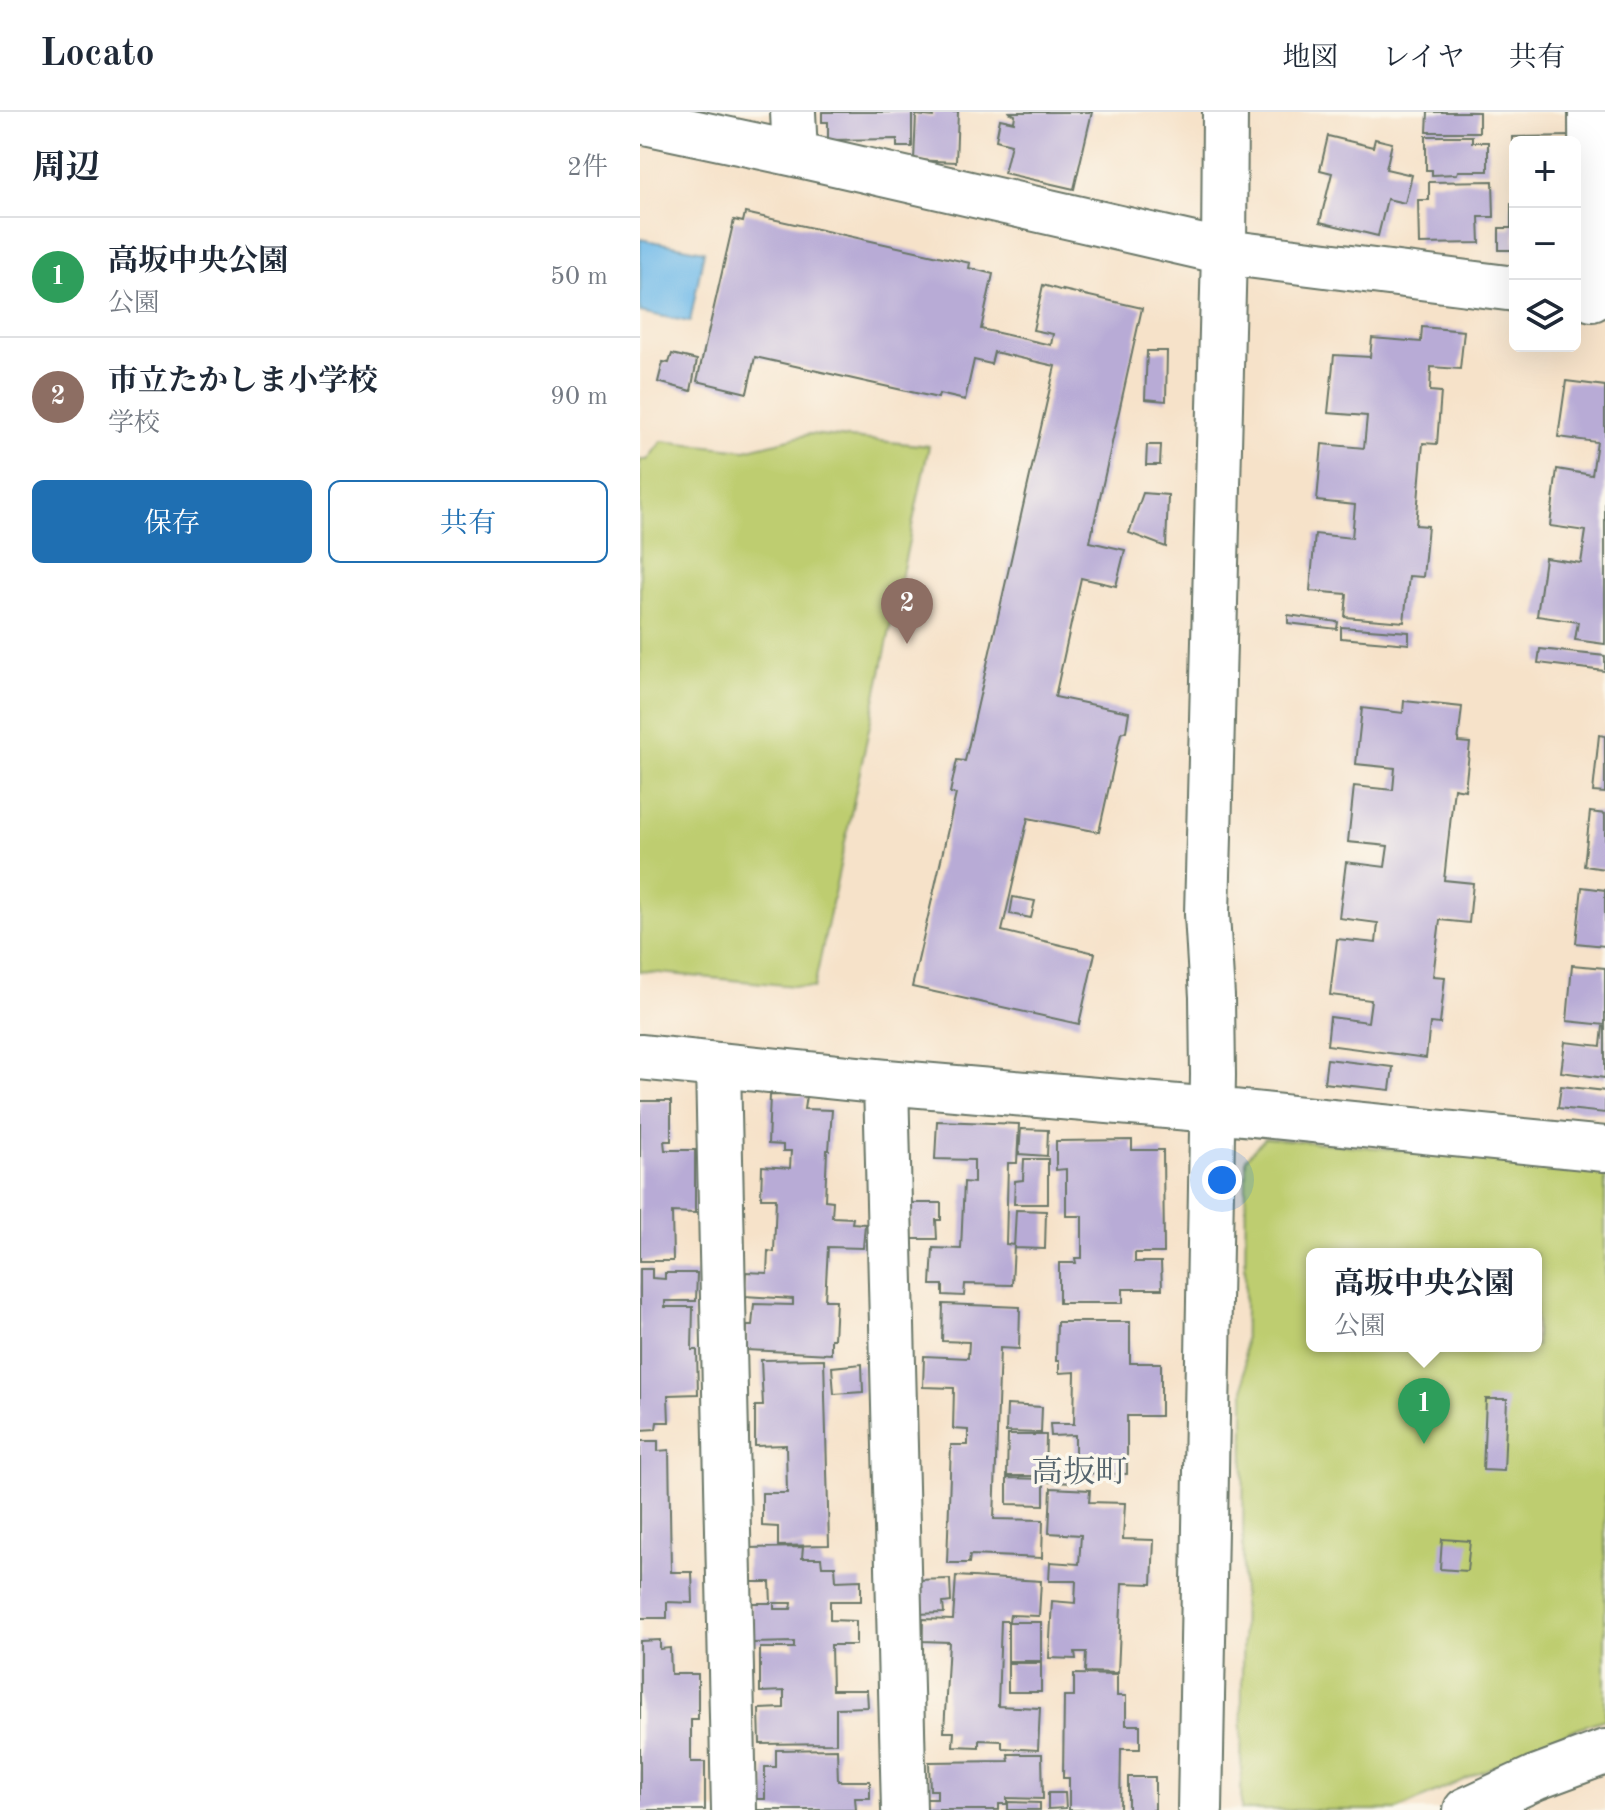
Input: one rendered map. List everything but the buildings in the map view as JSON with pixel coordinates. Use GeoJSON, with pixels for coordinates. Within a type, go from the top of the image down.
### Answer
{"type":"FeatureCollection","features":[{"type":"Feature","properties":{"kind":"street"},"geometry":{"type":"LineString","coordinates":[[1200,1810],[1213,1110],[1212,997],[1207,914],[1225,112]]}},
{"type":"Feature","properties":{"kind":"street"},"geometry":{"type":"LineString","coordinates":[[1591,112],[1591,299]]}},
{"type":"Feature","properties":{"kind":"street"},"geometry":{"type":"LineString","coordinates":[[640,121],[794,133],[1224,252],[1509,288]]}},
{"type":"Feature","properties":{"kind":"street"},"geometry":{"type":"LineString","coordinates":[[640,1057],[1605,1149]]}},
{"type":"Feature","properties":{"kind":"street"},"geometry":{"type":"LineString","coordinates":[[718,1066],[734,1810]]}},
{"type":"Feature","properties":{"kind":"street"},"geometry":{"type":"LineString","coordinates":[[886,1082],[904,1810]]}},
{"type":"Feature","properties":{"kind":"street"},"geometry":{"type":"LineString","coordinates":[[1466,1810],[1535,1778],[1605,1752]]}},
{"type":"Feature","properties":{"kind":"green space"},"geometry":{"type":"Polygon","coordinates":[[[810,434],[929,446],[814,988],[640,971],[640,460],[647,460],[662,441],[745,450],[810,434]]]}},
{"type":"Feature","properties":{"kind":"green space"},"geometry":{"type":"Polygon","coordinates":[[[1265,1138],[1605,1168],[1605,1719],[1578,1728],[1397,1810],[1241,1810],[1246,1158],[1265,1138]]]}},
{"type":"Feature","properties":{"kind":"water"},"geometry":{"type":"Polygon","coordinates":[[[640,239],[704,251],[690,322],[640,312],[640,239]]]}},
{"type":"Feature","properties":{"kind":"place","name":"市立たかしま小学校"},"geometry":{"type":"Point","coordinates":[907,644]}},
{"type":"Feature","properties":{"kind":"place","name":"高坂中央公園"},"geometry":{"type":"Point","coordinates":[1424,1444]}},
{"type":"Feature","properties":{"kind":"district","name":"高坂町"},"geometry":{"type":"Point","coordinates":[1079,1471]}}]}
